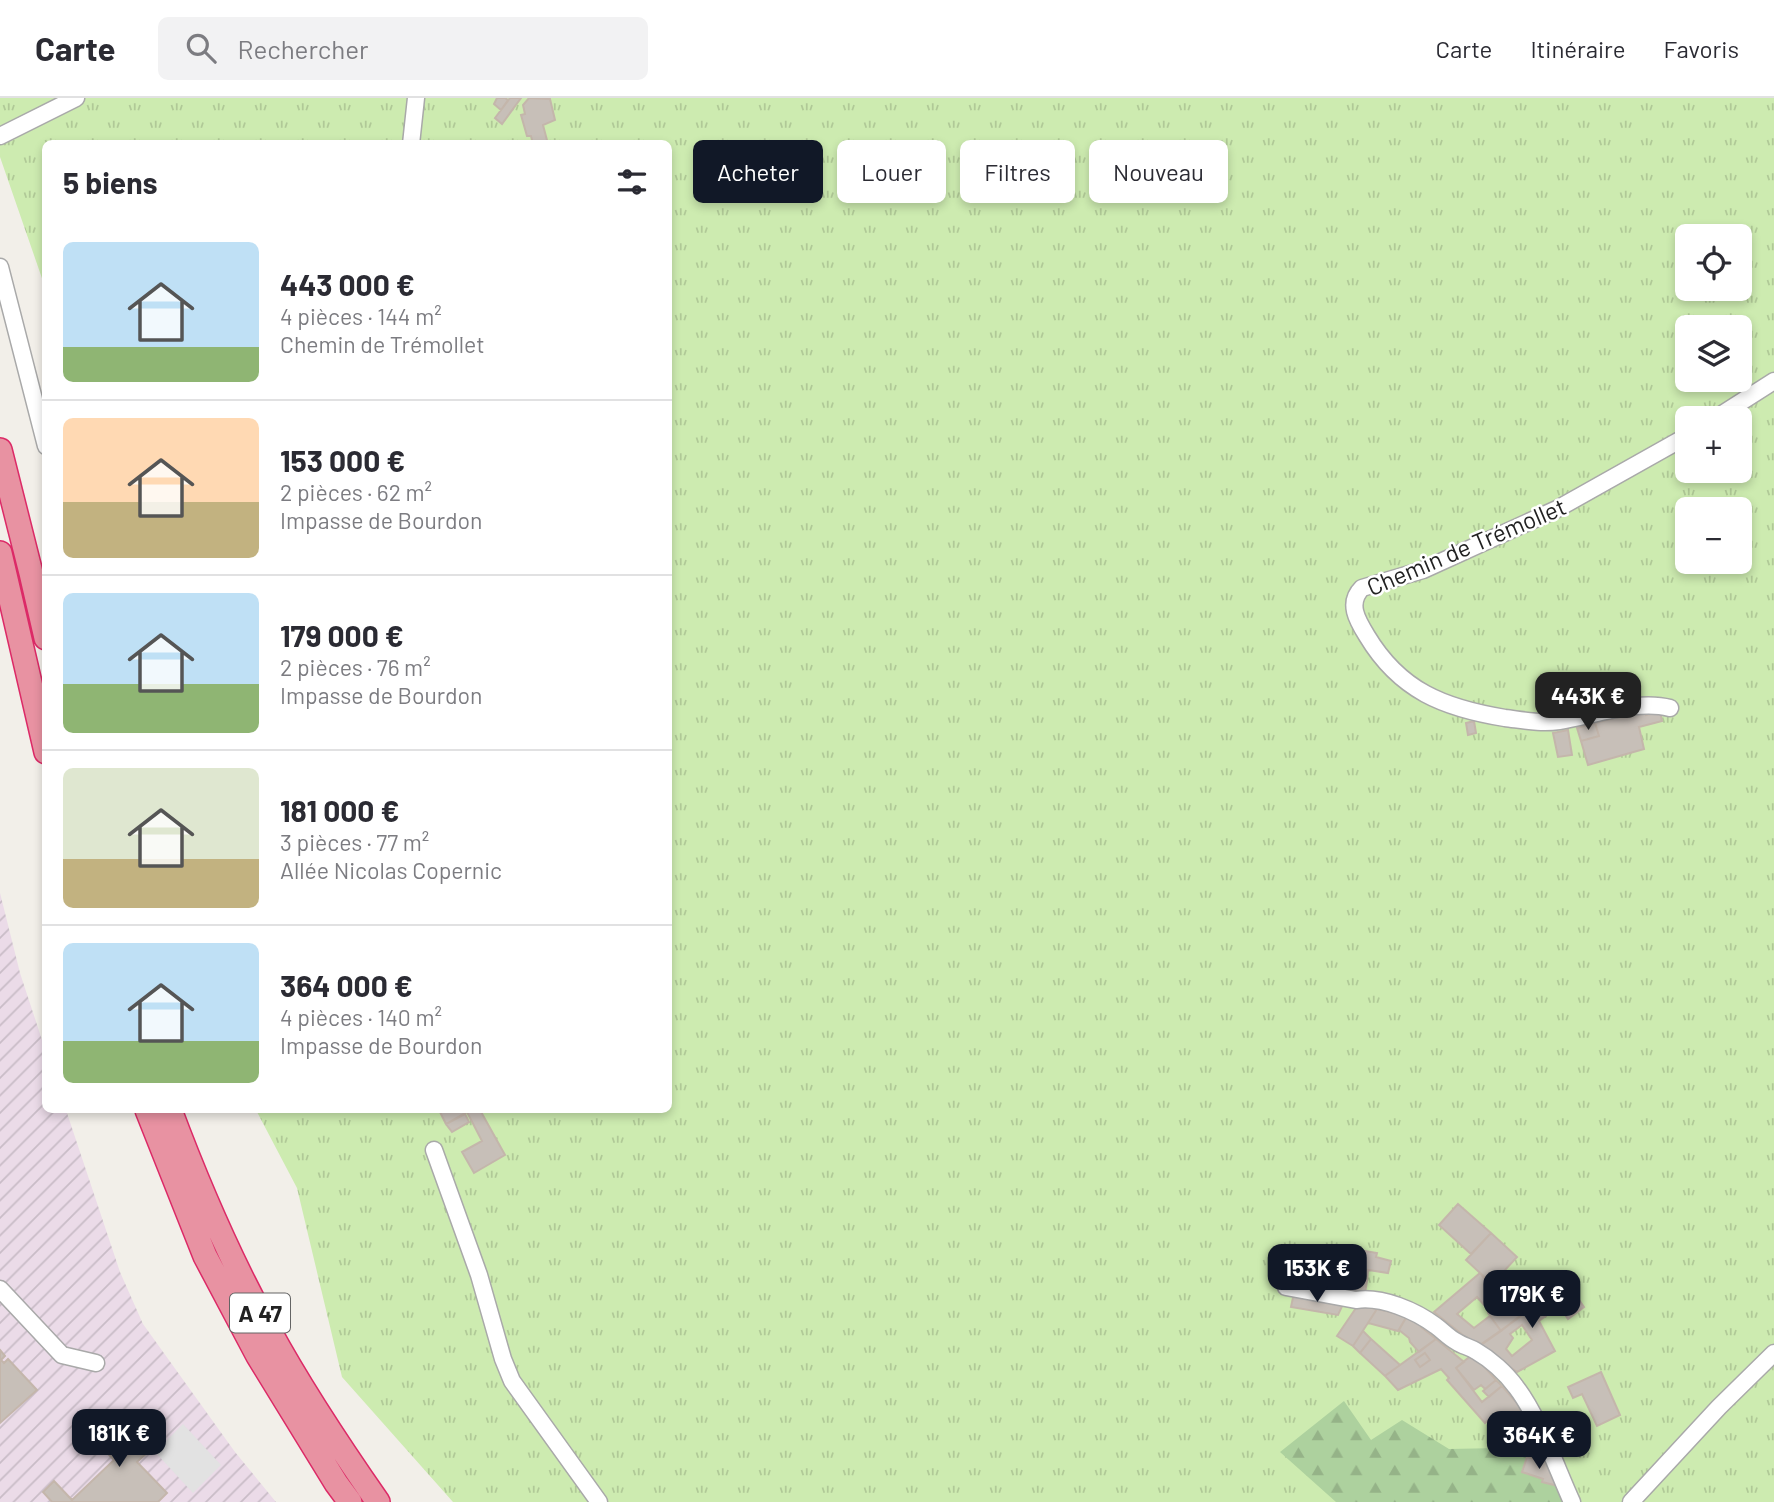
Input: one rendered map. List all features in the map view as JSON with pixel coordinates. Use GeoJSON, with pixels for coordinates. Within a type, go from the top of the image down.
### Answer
{"type":"FeatureCollection","features":[{"type":"Feature","properties":{"kind":"highway"},"geometry":{"type":"LineString","coordinates":[[0,450],[42,621]]}},
{"type":"Feature","properties":{"kind":"highway"},"geometry":{"type":"LineString","coordinates":[[0,553],[42,735]]}},
{"type":"Feature","properties":{"kind":"highway","name":"A 47"},"geometry":{"type":"LineString","coordinates":[[147,1113],[205,1256],[258,1356],[336,1483],[351,1502]]}},
{"type":"Feature","properties":{"kind":"highway","name":"A 47"},"geometry":{"type":"LineString","coordinates":[[171,1113],[209,1209],[269,1330],[313,1404],[378,1502]]}},
{"type":"Feature","properties":{"kind":"street"},"geometry":{"type":"LineString","coordinates":[[0,136],[76,98]]}},
{"type":"Feature","properties":{"kind":"street"},"geometry":{"type":"LineString","coordinates":[[411,140],[416,98]]}},
{"type":"Feature","properties":{"kind":"street"},"geometry":{"type":"LineString","coordinates":[[0,267],[42,430]]}},
{"type":"Feature","properties":{"kind":"street"},"geometry":{"type":"LineString","coordinates":[[1735,406],[1774,381]]}},
{"type":"Feature","properties":{"kind":"street","name":"Chemin de Trémollet"},"geometry":{"type":"LineString","coordinates":[[1670,708],[1657,705],[1625,708],[1544,722],[1480,714],[1449,704],[1411,686],[1388,663],[1368,638],[1354,606],[1355,595],[1362,588],[1423,570],[1557,509],[1675,443]]}},
{"type":"Feature","properties":{"kind":"street"},"geometry":{"type":"LineString","coordinates":[[434,1150],[479,1275],[512,1381],[599,1502]]}},
{"type":"Feature","properties":{"kind":"street"},"geometry":{"type":"LineString","coordinates":[[1286,1287],[1393,1304],[1415,1312],[1454,1341],[1475,1350],[1516,1386],[1532,1414],[1572,1502]]}},
{"type":"Feature","properties":{"kind":"street"},"geometry":{"type":"LineString","coordinates":[[0,1289],[62,1355],[96,1363]]}},
{"type":"Feature","properties":{"kind":"street"},"geometry":{"type":"LineString","coordinates":[[1631,1502],[1719,1406],[1774,1353]]}},
{"type":"Feature","properties":{"kind":"shaded area"},"geometry":{"type":"Polygon","coordinates":[[[0,893],[20,973],[42,1040],[42,1113],[67,1113],[120,1272],[143,1324],[235,1452],[276,1502],[0,1502],[0,893]]]}},
{"type":"Feature","properties":{"kind":"shaded area"},"geometry":{"type":"Polygon","coordinates":[[[183,1424],[221,1465],[193,1493],[155,1452],[183,1424]]]}},
{"type":"Feature","properties":{"kind":"green space"},"geometry":{"type":"Polygon","coordinates":[[[0,98],[1774,98],[1774,1502],[453,1502],[342,1377],[297,1188],[258,1113],[672,1113],[672,140],[42,140],[42,278],[0,157],[0,98]]]}},
{"type":"Feature","properties":{"kind":"green space"},"geometry":{"type":"Polygon","coordinates":[[[1344,1401],[1371,1440],[1402,1420],[1449,1449],[1498,1448],[1524,1412],[1570,1502],[1336,1502],[1280,1452],[1344,1401]]]}},
{"type":"Feature","properties":{"kind":"building"},"geometry":{"type":"Polygon","coordinates":[[[497,98],[508,100],[501,110],[494,104],[497,98]]]}},
{"type":"Feature","properties":{"kind":"building"},"geometry":{"type":"Polygon","coordinates":[[[510,98],[521,98],[502,124],[495,118],[510,98]]]}},
{"type":"Feature","properties":{"kind":"building"},"geometry":{"type":"Polygon","coordinates":[[[529,98],[550,99],[555,120],[543,125],[547,140],[532,140],[531,136],[527,136],[521,115],[525,114],[523,105],[529,98]]]}},
{"type":"Feature","properties":{"kind":"building"},"geometry":{"type":"Polygon","coordinates":[[[1645,710],[1646,715],[1660,712],[1662,721],[1639,727],[1644,749],[1588,765],[1581,741],[1599,736],[1595,723],[1645,710]]]}},
{"type":"Feature","properties":{"kind":"building"},"geometry":{"type":"Polygon","coordinates":[[[1474,721],[1476,733],[1468,735],[1466,723],[1474,721]]]}},
{"type":"Feature","properties":{"kind":"building"},"geometry":{"type":"Polygon","coordinates":[[[1595,723],[1599,736],[1581,741],[1577,728],[1595,723]]]}},
{"type":"Feature","properties":{"kind":"building"},"geometry":{"type":"Polygon","coordinates":[[[1568,730],[1572,755],[1558,757],[1553,733],[1568,730]]]}},
{"type":"Feature","properties":{"kind":"building"},"geometry":{"type":"Polygon","coordinates":[[[440,1113],[465,1113],[446,1124],[440,1113]]]}},
{"type":"Feature","properties":{"kind":"building"},"geometry":{"type":"Polygon","coordinates":[[[468,1113],[482,1113],[505,1155],[474,1173],[462,1152],[482,1141],[468,1113]]]}},
{"type":"Feature","properties":{"kind":"building"},"geometry":{"type":"Polygon","coordinates":[[[465,1114],[469,1122],[452,1132],[446,1124],[465,1114]]]}},
{"type":"Feature","properties":{"kind":"building"},"geometry":{"type":"Polygon","coordinates":[[[1458,1204],[1491,1233],[1471,1254],[1439,1225],[1458,1204]]]}},
{"type":"Feature","properties":{"kind":"building"},"geometry":{"type":"Polygon","coordinates":[[[1491,1233],[1517,1257],[1492,1284],[1466,1260],[1491,1233]]]}},
{"type":"Feature","properties":{"kind":"building"},"geometry":{"type":"Polygon","coordinates":[[[1359,1250],[1377,1253],[1376,1257],[1391,1261],[1388,1273],[1356,1268],[1359,1250]]]}},
{"type":"Feature","properties":{"kind":"building"},"geometry":{"type":"Polygon","coordinates":[[[1349,1266],[1368,1270],[1367,1281],[1347,1278],[1349,1266]]]}},
{"type":"Feature","properties":{"kind":"building"},"geometry":{"type":"Polygon","coordinates":[[[1480,1273],[1498,1295],[1484,1305],[1477,1297],[1457,1314],[1474,1328],[1490,1316],[1501,1331],[1478,1347],[1434,1312],[1480,1273]]]}},
{"type":"Feature","properties":{"kind":"building"},"geometry":{"type":"Polygon","coordinates":[[[1347,1278],[1367,1281],[1365,1293],[1345,1294],[1347,1278]]]}},
{"type":"Feature","properties":{"kind":"building"},"geometry":{"type":"Polygon","coordinates":[[[1564,1278],[1584,1307],[1568,1319],[1559,1306],[1539,1321],[1555,1351],[1517,1372],[1480,1345],[1517,1319],[1564,1278]],[[1522,1325],[1510,1334],[1513,1338],[1506,1349],[1512,1356],[1532,1340],[1522,1325]]]}},
{"type":"Feature","properties":{"kind":"building"},"geometry":{"type":"Polygon","coordinates":[[[1516,1288],[1531,1307],[1501,1331],[1488,1313],[1516,1288]]]}},
{"type":"Feature","properties":{"kind":"building"},"geometry":{"type":"Polygon","coordinates":[[[1538,1290],[1544,1296],[1531,1307],[1526,1301],[1538,1290]]]}},
{"type":"Feature","properties":{"kind":"building"},"geometry":{"type":"Polygon","coordinates":[[[1294,1293],[1344,1302],[1338,1315],[1291,1307],[1294,1293]]]}},
{"type":"Feature","properties":{"kind":"building"},"geometry":{"type":"Polygon","coordinates":[[[1358,1305],[1377,1309],[1353,1346],[1337,1336],[1358,1305]]]}},
{"type":"Feature","properties":{"kind":"building"},"geometry":{"type":"Polygon","coordinates":[[[1377,1309],[1407,1316],[1398,1331],[1368,1323],[1377,1309]]]}},
{"type":"Feature","properties":{"kind":"building"},"geometry":{"type":"Polygon","coordinates":[[[1407,1316],[1422,1325],[1421,1327],[1436,1339],[1419,1352],[1399,1330],[1407,1316]]]}},
{"type":"Feature","properties":{"kind":"building"},"geometry":{"type":"Polygon","coordinates":[[[1363,1331],[1371,1339],[1360,1353],[1353,1346],[1363,1331]]]}},
{"type":"Feature","properties":{"kind":"building"},"geometry":{"type":"Polygon","coordinates":[[[1371,1339],[1400,1365],[1385,1376],[1360,1353],[1371,1339]]]}},
{"type":"Feature","properties":{"kind":"building"},"geometry":{"type":"Polygon","coordinates":[[[1436,1339],[1464,1362],[1456,1368],[1482,1402],[1502,1386],[1523,1410],[1507,1423],[1497,1412],[1485,1423],[1447,1380],[1449,1378],[1441,1369],[1398,1390],[1385,1376],[1436,1339]],[[1425,1353],[1415,1360],[1420,1367],[1430,1360],[1425,1353]]]}},
{"type":"Feature","properties":{"kind":"building"},"geometry":{"type":"Polygon","coordinates":[[[0,1350],[5,1356],[1,1360],[4,1363],[8,1359],[37,1390],[0,1423],[0,1350]]]}},
{"type":"Feature","properties":{"kind":"building"},"geometry":{"type":"Polygon","coordinates":[[[1425,1353],[1430,1360],[1420,1367],[1415,1360],[1425,1353]]]}},
{"type":"Feature","properties":{"kind":"building"},"geometry":{"type":"Polygon","coordinates":[[[1473,1354],[1496,1380],[1485,1389],[1481,1385],[1474,1390],[1456,1368],[1473,1354]]]}},
{"type":"Feature","properties":{"kind":"building"},"geometry":{"type":"Polygon","coordinates":[[[1601,1372],[1620,1415],[1597,1426],[1582,1394],[1573,1398],[1568,1387],[1601,1372]]]}},
{"type":"Feature","properties":{"kind":"building"},"geometry":{"type":"Polygon","coordinates":[[[1496,1380],[1502,1386],[1489,1397],[1483,1391],[1496,1380]]]}},
{"type":"Feature","properties":{"kind":"building"},"geometry":{"type":"Polygon","coordinates":[[[129,1412],[158,1443],[137,1462],[167,1493],[158,1502],[52,1502],[43,1492],[54,1481],[72,1500],[114,1460],[97,1442],[129,1412]]]}},
{"type":"Feature","properties":{"kind":"building"},"geometry":{"type":"Polygon","coordinates":[[[1527,1457],[1547,1462],[1558,1486],[1522,1472],[1527,1457]]]}}]}
